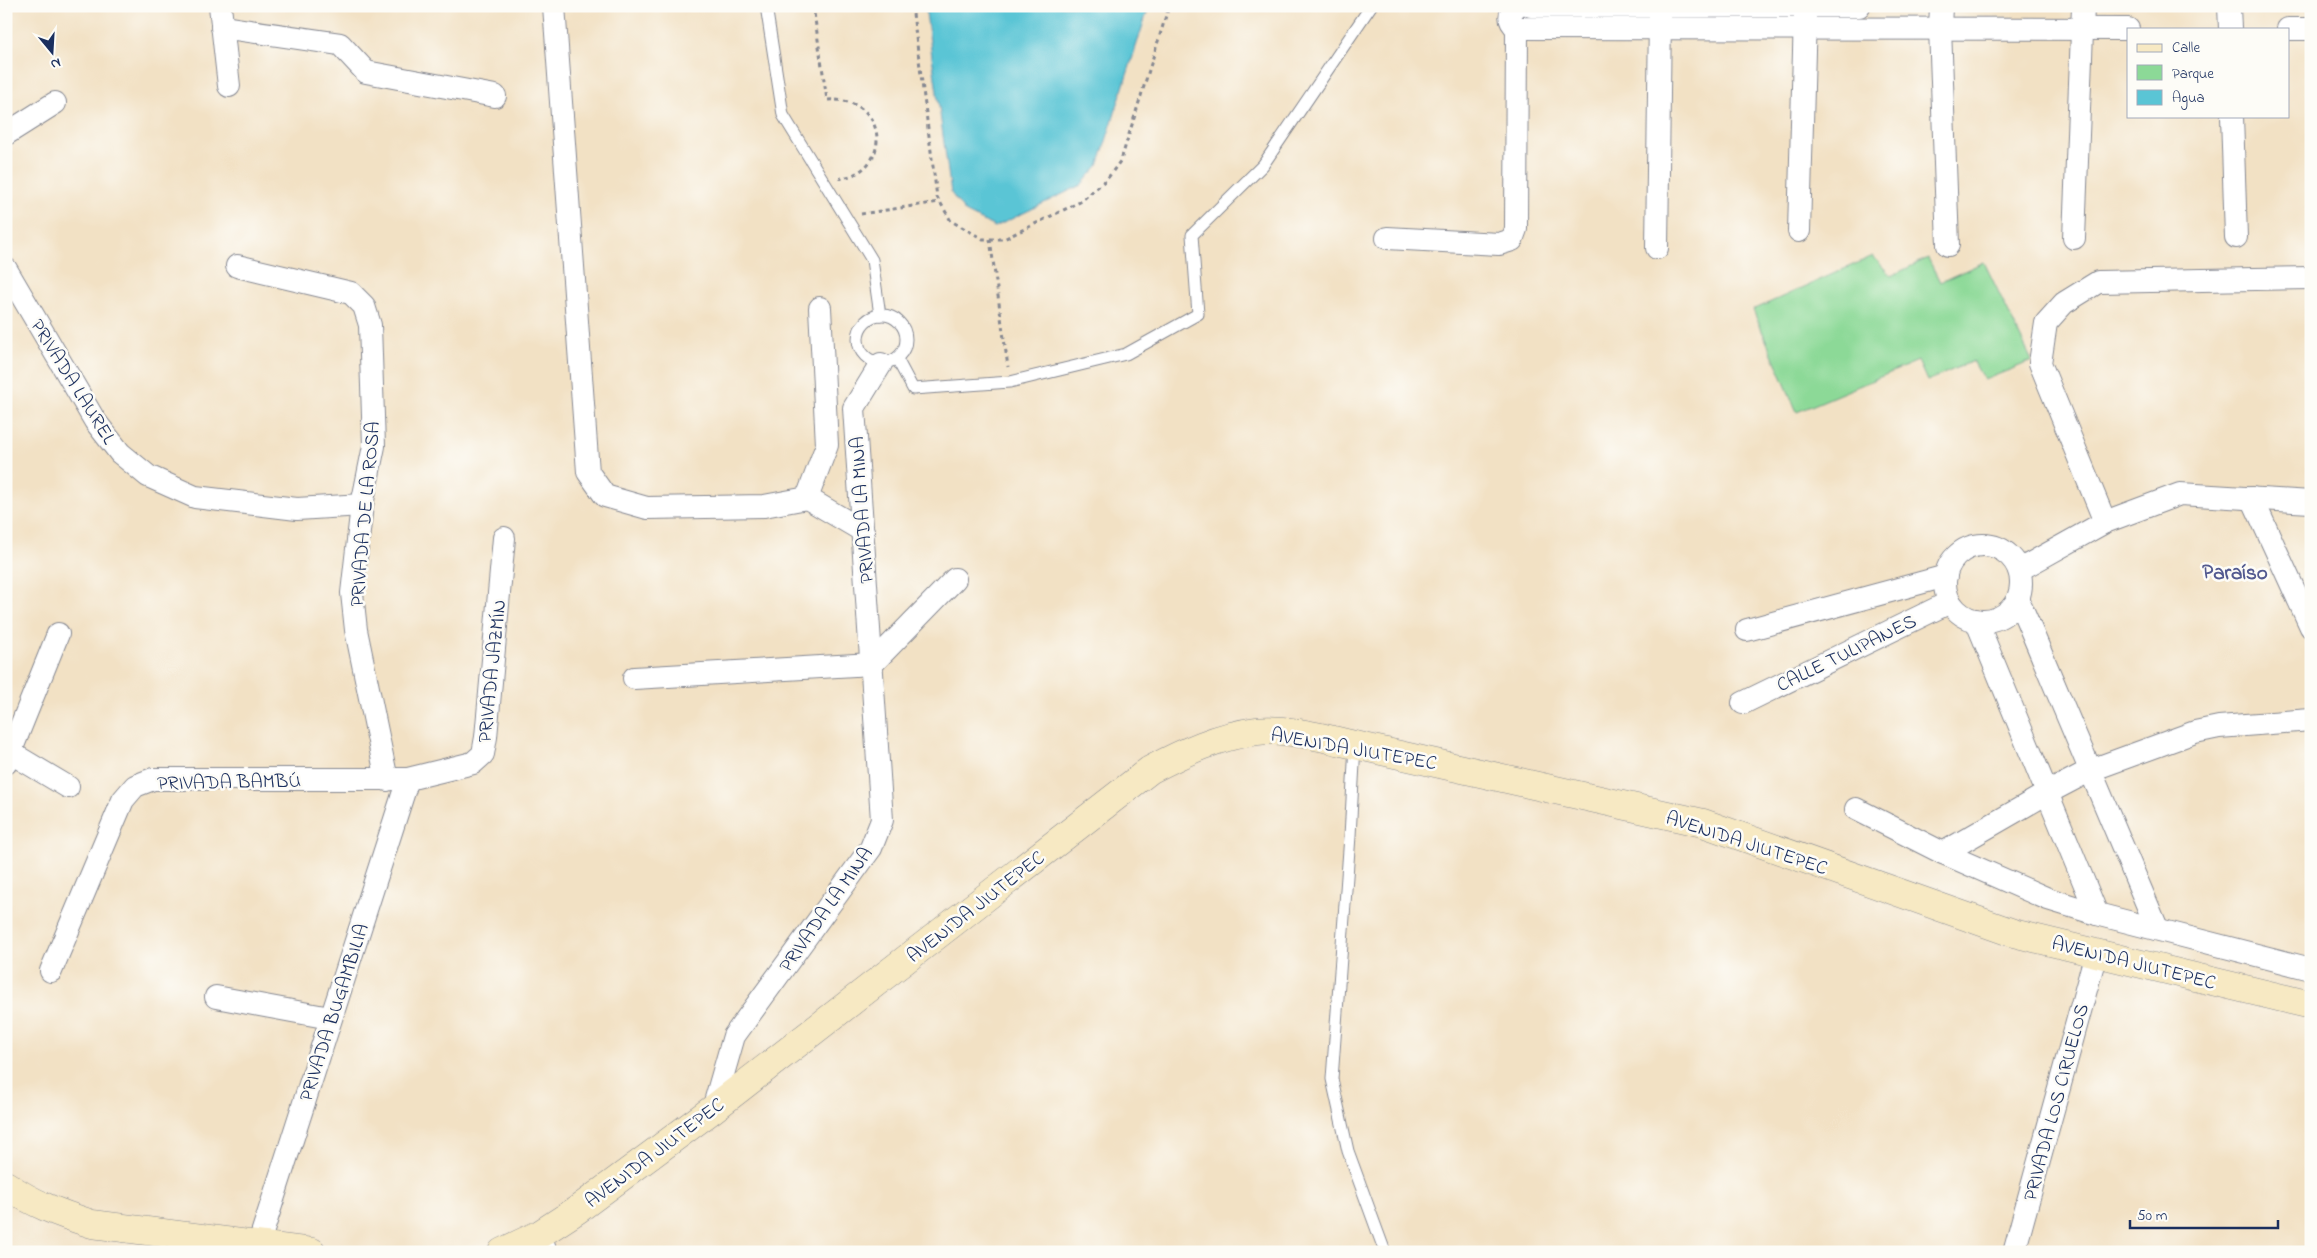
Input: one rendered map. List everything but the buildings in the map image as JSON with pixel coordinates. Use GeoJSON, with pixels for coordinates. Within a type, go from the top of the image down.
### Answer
{"type":"FeatureCollection","features":[{"type":"Feature","properties":{"kind":"main road","name":"AVENIDA JIUTEPEC"},"geometry":{"type":"LineString","coordinates":[[502,1252],[543,1243],[577,1210],[713,1109],[1150,770],[1196,746],[1258,730],[1303,734],[1703,823],[2013,933],[2311,1005]]}},
{"type":"Feature","properties":{"kind":"main road"},"geometry":{"type":"LineString","coordinates":[[6,1185],[21,1196],[57,1213],[92,1224],[312,1252]]}},
{"type":"Feature","properties":{"kind":"street"},"geometry":{"type":"LineString","coordinates":[[554,6],[588,472],[605,496],[647,508],[764,506],[807,498],[863,531]]}},
{"type":"Feature","properties":{"kind":"street"},"geometry":{"type":"LineString","coordinates":[[1518,6],[1513,9],[1510,17],[1512,25],[1517,28],[1660,14]]}},
{"type":"Feature","properties":{"kind":"street"},"geometry":{"type":"LineString","coordinates":[[1531,6],[1660,14],[1805,14],[1940,28],[2127,29]]}},
{"type":"Feature","properties":{"kind":"street"},"geometry":{"type":"LineString","coordinates":[[1805,14],[1859,6]]}},
{"type":"Feature","properties":{"kind":"street"},"geometry":{"type":"LineString","coordinates":[[1941,6],[1940,28],[1948,245]]}},
{"type":"Feature","properties":{"kind":"street"},"geometry":{"type":"LineString","coordinates":[[2074,238],[2083,6]]}},
{"type":"Feature","properties":{"kind":"street"},"geometry":{"type":"LineString","coordinates":[[2224,6],[2231,6],[2230,28]]}},
{"type":"Feature","properties":{"kind":"street"},"geometry":{"type":"LineString","coordinates":[[1657,248],[1660,14]]}},
{"type":"Feature","properties":{"kind":"street"},"geometry":{"type":"LineString","coordinates":[[1799,231],[1805,14]]}},
{"type":"Feature","properties":{"kind":"street"},"geometry":{"type":"LineString","coordinates":[[229,86],[221,17],[340,44],[366,72],[495,96]]}},
{"type":"Feature","properties":{"kind":"street"},"geometry":{"type":"LineString","coordinates":[[1388,238],[1499,244],[1512,240],[1516,229],[1517,28]]}},
{"type":"Feature","properties":{"kind":"street"},"geometry":{"type":"LineString","coordinates":[[2290,29],[2311,29]]}},
{"type":"Feature","properties":{"kind":"street"},"geometry":{"type":"LineString","coordinates":[[6,134],[55,104]]}},
{"type":"Feature","properties":{"kind":"street"},"geometry":{"type":"LineString","coordinates":[[2232,118],[2236,237]]}},
{"type":"Feature","properties":{"kind":"street","name":"PRIVADA DE LA ROSA"},"geometry":{"type":"LineString","coordinates":[[236,266],[351,294],[364,306],[370,325],[374,446],[362,505],[352,594],[356,630],[397,780]]}},
{"type":"Feature","properties":{"kind":"street","name":"PRIVADA LAUREL"},"geometry":{"type":"LineString","coordinates":[[6,270],[95,421],[120,454],[148,476],[194,496],[297,509],[362,505]]}},
{"type":"Feature","properties":{"kind":"street"},"geometry":{"type":"LineString","coordinates":[[2105,522],[2040,363],[2046,323],[2064,304],[2098,282],[2311,278]]}},
{"type":"Feature","properties":{"kind":"street"},"geometry":{"type":"LineString","coordinates":[[807,498],[827,445],[820,308]]}},
{"type":"Feature","properties":{"kind":"street","name":"PRIVADA LA MINA"},"geometry":{"type":"LineString","coordinates":[[713,1109],[734,1036],[870,848],[882,820],[854,408],[889,361]]}},
{"type":"Feature","properties":{"kind":"street"},"geometry":{"type":"LineString","coordinates":[[2019,570],[2105,522],[2180,494],[2311,502]]}},
{"type":"Feature","properties":{"kind":"street"},"geometry":{"type":"LineString","coordinates":[[2252,498],[2311,627]]}},
{"type":"Feature","properties":{"kind":"street","name":"PRIVADA JAZMÍN"},"geometry":{"type":"LineString","coordinates":[[397,780],[473,763],[483,754],[504,538]]}},
{"type":"Feature","properties":{"kind":"street"},"geometry":{"type":"LineString","coordinates":[[1980,545],[1996,548],[2010,556],[2019,570],[2021,590],[2018,599],[2005,614],[1986,621],[1976,620],[1966,617],[1950,602],[1946,589],[1946,576],[1952,561],[1965,550],[1980,545]]}},
{"type":"Feature","properties":{"kind":"street"},"geometry":{"type":"LineString","coordinates":[[1747,630],[1946,576]]}},
{"type":"Feature","properties":{"kind":"street"},"geometry":{"type":"LineString","coordinates":[[634,678],[872,664],[955,579]]}},
{"type":"Feature","properties":{"kind":"street"},"geometry":{"type":"LineString","coordinates":[[2018,599],[2157,928]]}},
{"type":"Feature","properties":{"kind":"street","name":"CALLE TULIPANES"},"geometry":{"type":"LineString","coordinates":[[1743,703],[1950,602]]}},
{"type":"Feature","properties":{"kind":"street"},"geometry":{"type":"LineString","coordinates":[[1976,620],[2049,792],[2098,914]]}},
{"type":"Feature","properties":{"kind":"street"},"geometry":{"type":"LineString","coordinates":[[58,634],[8,755],[68,788]]}},
{"type":"Feature","properties":{"kind":"street"},"geometry":{"type":"LineString","coordinates":[[1943,853],[2091,770],[2196,732],[2219,727],[2311,720]]}},
{"type":"Feature","properties":{"kind":"street","name":"PRIVADA BAMBÚ"},"geometry":{"type":"LineString","coordinates":[[51,971],[123,800],[135,786],[153,779],[397,780]]}},
{"type":"Feature","properties":{"kind":"street","name":"PRIVADA BUGAMBILIA"},"geometry":{"type":"LineString","coordinates":[[258,1246],[330,1018],[397,780]]}},
{"type":"Feature","properties":{"kind":"street"},"geometry":{"type":"LineString","coordinates":[[1856,809],[1943,853],[2048,898],[2098,914],[2311,969]]}},
{"type":"Feature","properties":{"kind":"street","name":"PRIVADA LOS CIRUELOS"},"geometry":{"type":"LineString","coordinates":[[2014,1252],[2096,953]]}},
{"type":"Feature","properties":{"kind":"street"},"geometry":{"type":"LineString","coordinates":[[216,997],[330,1018]]}},
{"type":"Feature","properties":{"kind":"lane"},"geometry":{"type":"LineString","coordinates":[[766,6],[783,115],[872,260],[880,315]]}},
{"type":"Feature","properties":{"kind":"lane"},"geometry":{"type":"LineString","coordinates":[[889,361],[913,389],[1010,382],[1126,354],[1198,314],[1192,235],[1263,165],[1371,6]]}},
{"type":"Feature","properties":{"kind":"lane"},"geometry":{"type":"LineString","coordinates":[[880,315],[892,317],[904,328],[906,344],[903,352],[889,361],[867,359],[861,353],[857,338],[862,324],[868,319],[880,315]]}},
{"type":"Feature","properties":{"kind":"lane"},"geometry":{"type":"LineString","coordinates":[[1355,745],[1332,1078],[1348,1151],[1385,1252]]}},
{"type":"Feature","properties":{"kind":"path"},"geometry":{"type":"LineString","coordinates":[[813,6],[827,100],[841,99],[853,102],[864,109],[872,118],[876,129],[877,141],[874,153],[868,164],[859,172],[841,178],[841,187]]}},
{"type":"Feature","properties":{"kind":"path"},"geometry":{"type":"LineString","coordinates":[[912,6],[936,197],[952,221],[983,239],[1004,239],[1080,202],[1107,179],[1121,160],[1169,6]]}},
{"type":"Feature","properties":{"kind":"path"},"geometry":{"type":"LineString","coordinates":[[854,207],[859,214],[939,202]]}},
{"type":"Feature","properties":{"kind":"path"},"geometry":{"type":"LineString","coordinates":[[990,239],[1010,382]]}},
{"type":"Feature","properties":{"kind":"green space"},"geometry":{"type":"Polygon","coordinates":[[[1873,256],[1891,276],[1928,258],[1940,282],[1984,262],[2032,361],[1984,380],[1973,361],[1927,381],[1918,361],[1797,412],[1753,310],[1873,256]]]}},
{"type":"Feature","properties":{"kind":"water"},"geometry":{"type":"Polygon","coordinates":[[[925,6],[1149,6],[1098,166],[1081,185],[995,227],[965,212],[951,193],[925,6]]]}},
{"type":"Feature","properties":{"kind":"district","name":"Paraíso"},"geometry":{"type":"Point","coordinates":[2235,572]}}]}
